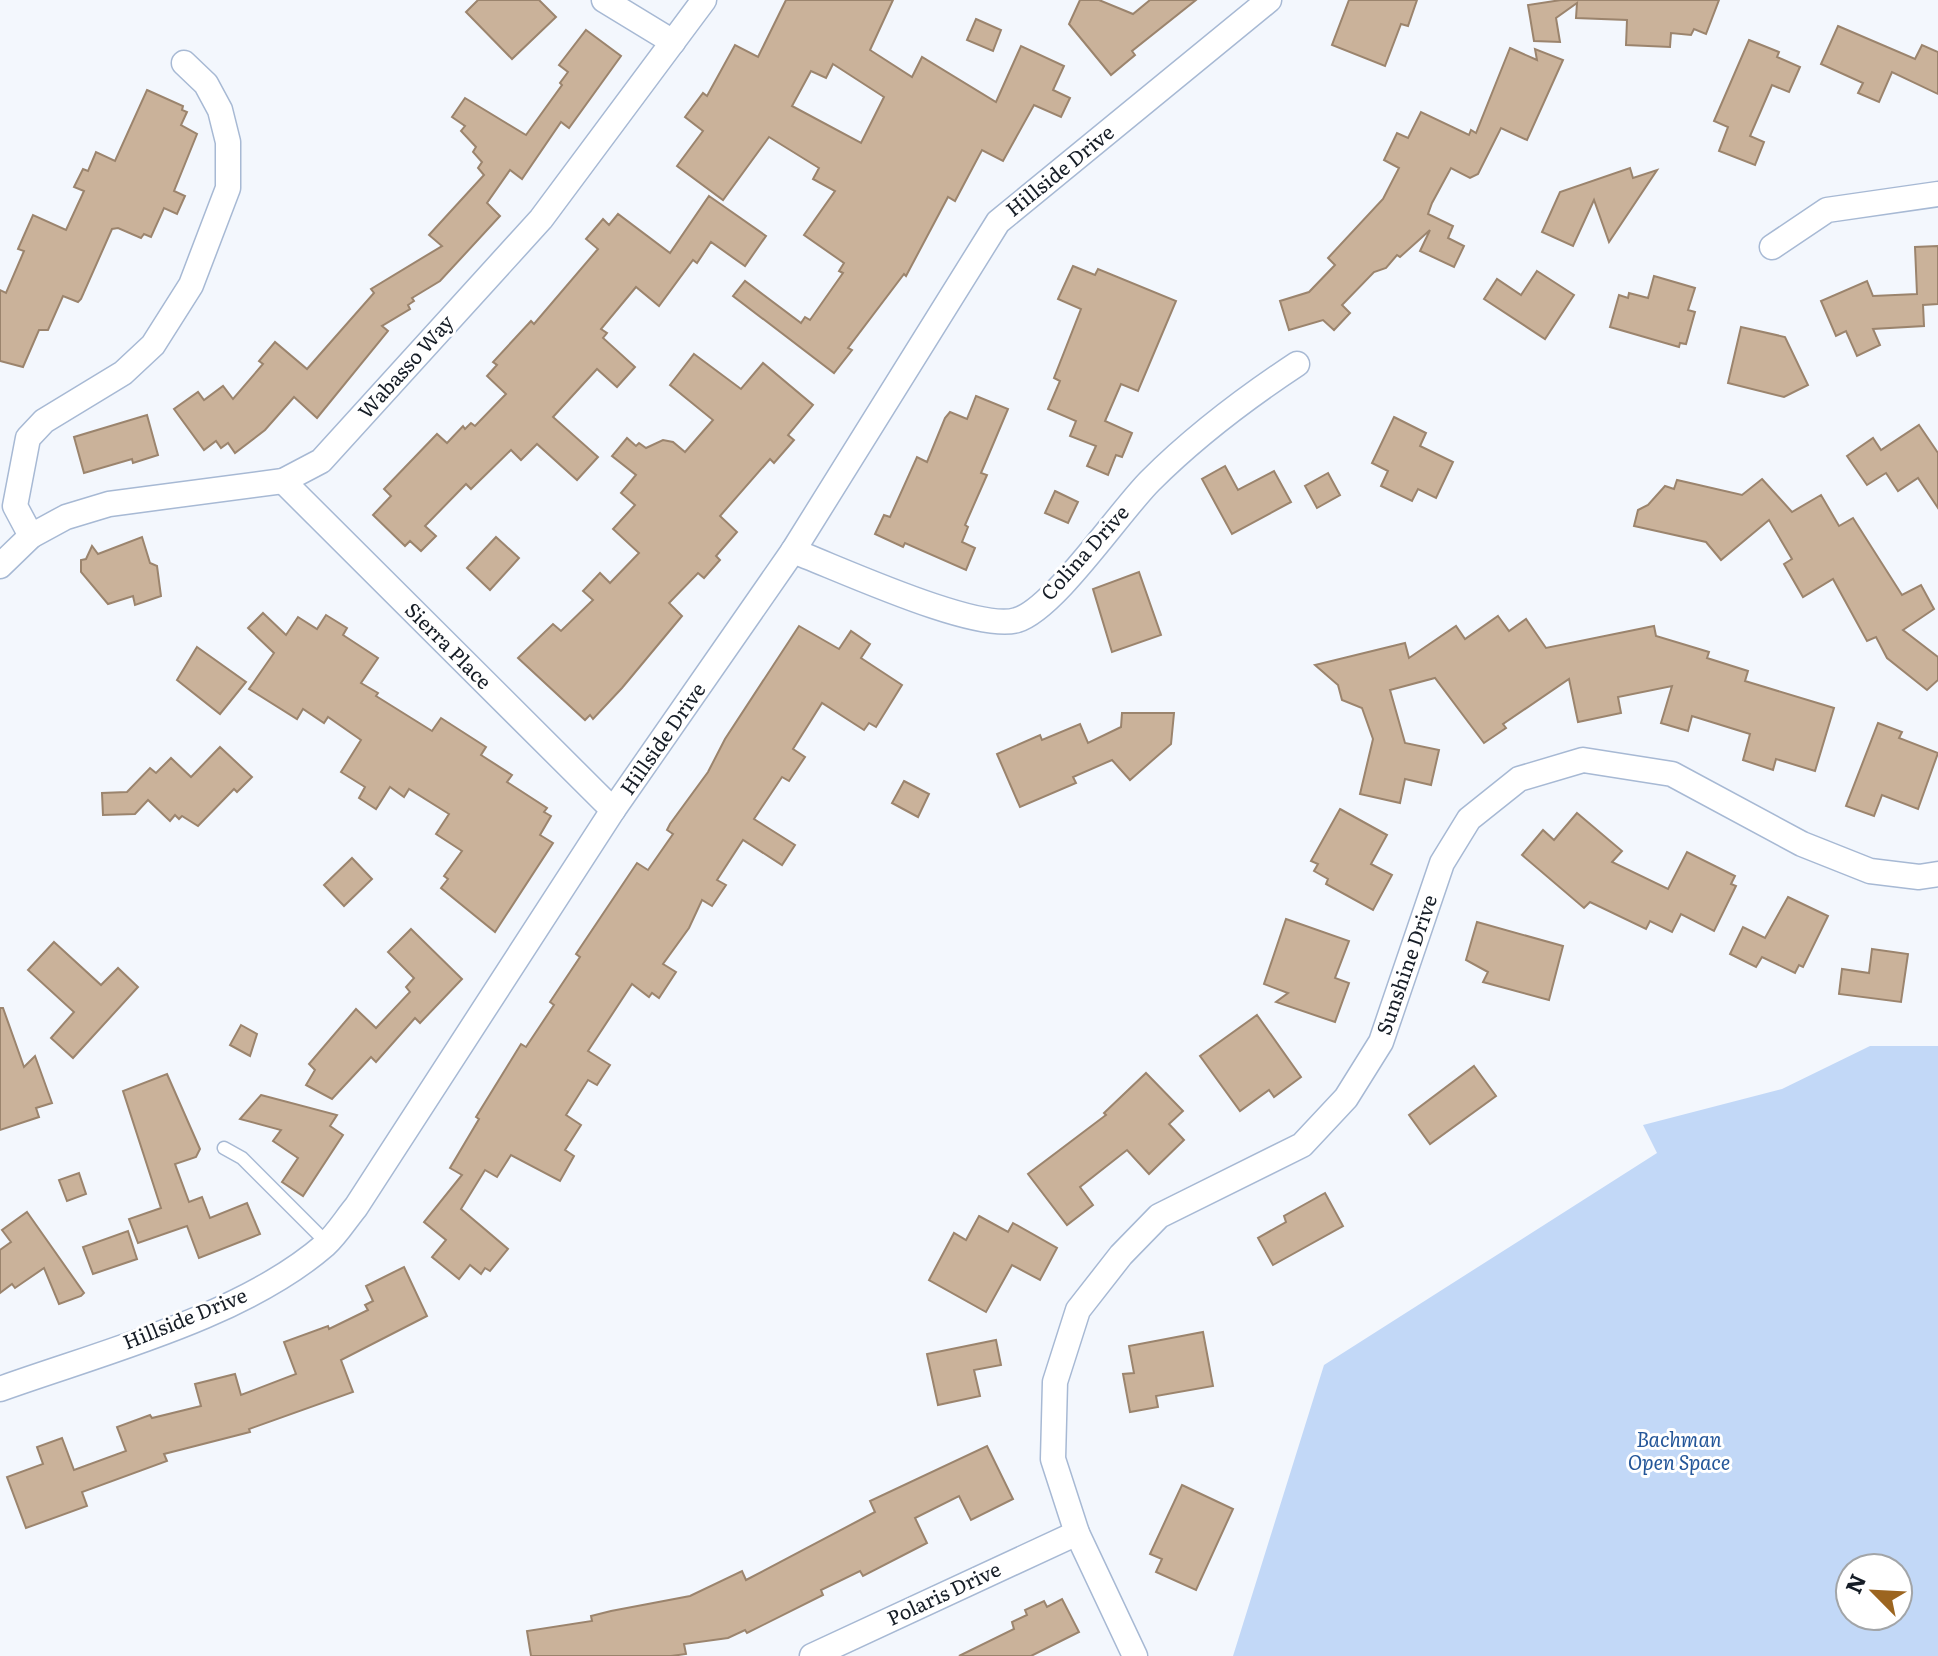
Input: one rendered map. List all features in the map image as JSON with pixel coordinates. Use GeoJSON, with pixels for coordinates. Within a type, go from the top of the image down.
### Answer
{"type":"FeatureCollection","features":[{"type":"Feature","properties":{"kind":"street"},"geometry":{"type":"LineString","coordinates":[[604,0],[673,42]]}},
{"type":"Feature","properties":{"kind":"street","name":"Wabasso Way"},"geometry":{"type":"LineString","coordinates":[[0,566],[31,536],[66,517],[109,504],[283,481],[321,461],[541,219],[704,0]]}},
{"type":"Feature","properties":{"kind":"street","name":"Hillside Drive"},"geometry":{"type":"LineString","coordinates":[[0,1389],[217,1310],[286,1274],[327,1243],[356,1207],[613,810],[793,551],[998,222],[1269,0]]}},
{"type":"Feature","properties":{"kind":"street"},"geometry":{"type":"LineString","coordinates":[[31,536],[15,506],[28,438],[44,421],[123,373],[153,345],[191,285],[228,188],[228,142],[220,110],[206,84],[184,63]]}},
{"type":"Feature","properties":{"kind":"street"},"geometry":{"type":"LineString","coordinates":[[1772,247],[1827,210],[1938,194]]}},
{"type":"Feature","properties":{"kind":"street","name":"Colina Drive"},"geometry":{"type":"LineString","coordinates":[[793,551],[972,619],[1016,620],[1055,592],[1149,482],[1238,403],[1297,364]]}},
{"type":"Feature","properties":{"kind":"street","name":"Sierra Place"},"geometry":{"type":"LineString","coordinates":[[283,481],[613,810]]}},
{"type":"Feature","properties":{"kind":"street","name":"Sunshine Drive"},"geometry":{"type":"LineString","coordinates":[[1135,1656],[1077,1533],[1053,1459],[1055,1382],[1078,1310],[1121,1255],[1159,1216],[1302,1145],[1346,1098],[1381,1042],[1442,863],[1469,819],[1519,779],[1583,760],[1672,774],[1802,844],[1870,871],[1919,877],[1938,874]]}},
{"type":"Feature","properties":{"kind":"street","name":"Polaris Drive"},"geometry":{"type":"LineString","coordinates":[[812,1656],[1077,1533]]}},
{"type":"Feature","properties":{"kind":"lane"},"geometry":{"type":"LineString","coordinates":[[224,1148],[242,1158],[327,1243]]}},
{"type":"Feature","properties":{"kind":"green space","name":"Bachman Open Space"},"geometry":{"type":"Polygon","coordinates":[[[1870,1046],[1938,1046],[1938,1656],[1233,1656],[1324,1365],[1657,1153],[1643,1125],[1782,1089],[1870,1046]]]}},
{"type":"Feature","properties":{"kind":"building"},"geometry":{"type":"Polygon","coordinates":[[[478,0],[539,0],[556,17],[512,59],[466,12],[478,0]]]}},
{"type":"Feature","properties":{"kind":"building"},"geometry":{"type":"Polygon","coordinates":[[[786,0],[893,0],[870,50],[912,77],[922,57],[996,102],[1021,46],[1064,66],[1053,90],[1070,98],[1061,117],[1034,105],[1003,161],[982,150],[955,201],[948,197],[906,276],[904,274],[848,348],[852,350],[834,373],[733,296],[745,281],[801,323],[805,317],[810,320],[843,273],[839,271],[844,263],[804,235],[835,191],[813,179],[819,168],[769,137],[723,200],[677,166],[703,131],[685,117],[703,93],[707,96],[735,45],[758,57],[786,0]],[[833,64],[826,78],[811,71],[792,106],[861,143],[884,97],[833,64]]]}},
{"type":"Feature","properties":{"kind":"building"},"geometry":{"type":"Polygon","coordinates":[[[1080,0],[1099,0],[1133,14],[1150,0],[1196,0],[1132,51],[1135,55],[1111,75],[1069,24],[1080,0]]]}},
{"type":"Feature","properties":{"kind":"building"},"geometry":{"type":"Polygon","coordinates":[[[1349,0],[1417,0],[1408,26],[1401,24],[1385,66],[1332,45],[1349,0]]]}},
{"type":"Feature","properties":{"kind":"building"},"geometry":{"type":"Polygon","coordinates":[[[1561,0],[1719,0],[1706,34],[1694,29],[1691,35],[1671,33],[1670,47],[1626,45],[1627,20],[1576,18],[1577,3],[1556,18],[1560,42],[1534,41],[1528,5],[1561,0]]]}},
{"type":"Feature","properties":{"kind":"building"},"geometry":{"type":"Polygon","coordinates":[[[976,19],[1001,30],[993,51],[967,40],[976,19]]]}},
{"type":"Feature","properties":{"kind":"building"},"geometry":{"type":"Polygon","coordinates":[[[1838,26],[1915,59],[1922,45],[1938,52],[1938,94],[1892,72],[1879,102],[1858,93],[1863,83],[1821,64],[1838,26]]]}},
{"type":"Feature","properties":{"kind":"building"},"geometry":{"type":"Polygon","coordinates":[[[586,30],[621,56],[569,128],[561,122],[522,179],[510,170],[487,203],[500,216],[440,281],[412,298],[414,301],[408,305],[410,309],[382,326],[388,331],[317,418],[294,397],[265,430],[235,453],[228,443],[221,448],[216,441],[204,450],[174,409],[198,392],[204,400],[223,386],[233,399],[263,364],[259,361],[275,342],[307,369],[374,293],[371,289],[442,246],[429,235],[484,175],[478,168],[482,162],[473,152],[476,147],[461,131],[465,126],[452,117],[465,98],[526,135],[562,85],[560,83],[568,72],[559,65],[586,30]]]}},
{"type":"Feature","properties":{"kind":"building"},"geometry":{"type":"Polygon","coordinates":[[[1749,40],[1779,52],[1777,57],[1800,67],[1789,92],[1772,85],[1750,136],[1764,142],[1755,165],[1719,151],[1728,127],[1714,121],[1749,40]]]}},
{"type":"Feature","properties":{"kind":"building"},"geometry":{"type":"Polygon","coordinates":[[[1510,48],[1537,60],[1535,49],[1563,60],[1527,140],[1501,128],[1478,174],[1470,178],[1451,168],[1432,203],[1428,214],[1453,226],[1448,238],[1464,246],[1454,267],[1420,251],[1430,230],[1400,257],[1397,255],[1386,268],[1374,272],[1342,305],[1350,313],[1334,330],[1323,320],[1289,330],[1280,301],[1309,292],[1335,265],[1328,258],[1383,199],[1399,168],[1384,160],[1397,133],[1408,138],[1421,112],[1469,135],[1471,130],[1476,133],[1510,48]]]}},
{"type":"Feature","properties":{"kind":"building"},"geometry":{"type":"Polygon","coordinates":[[[147,90],[183,106],[182,110],[187,112],[181,125],[197,134],[174,191],[185,196],[177,214],[164,208],[151,237],[144,234],[141,238],[118,228],[112,229],[81,299],[78,302],[63,296],[48,330],[39,330],[23,367],[0,361],[0,290],[6,293],[24,251],[18,249],[33,215],[66,230],[84,191],[74,187],[83,169],[88,171],[96,152],[115,161],[147,90]]]}},
{"type":"Feature","properties":{"kind":"building"},"geometry":{"type":"Polygon","coordinates":[[[1630,168],[1633,178],[1657,170],[1609,242],[1594,200],[1573,246],[1542,232],[1560,192],[1630,168]]]}},
{"type":"Feature","properties":{"kind":"building"},"geometry":{"type":"Polygon","coordinates":[[[709,196],[766,236],[745,266],[711,242],[697,263],[693,260],[659,306],[636,287],[601,329],[607,333],[603,338],[635,367],[617,387],[597,369],[553,417],[598,457],[577,480],[537,444],[521,460],[511,450],[471,489],[466,484],[425,526],[436,536],[421,551],[410,541],[405,546],[373,515],[391,496],[384,489],[437,434],[447,443],[463,426],[465,429],[471,423],[475,426],[506,394],[487,376],[497,365],[493,362],[531,321],[534,324],[598,249],[586,239],[603,219],[609,225],[618,214],[670,253],[709,196]]]}},
{"type":"Feature","properties":{"kind":"building"},"geometry":{"type":"Polygon","coordinates":[[[1938,246],[1938,304],[1923,305],[1924,326],[1873,329],[1880,345],[1857,356],[1846,331],[1836,336],[1821,301],[1867,281],[1873,296],[1917,294],[1915,247],[1938,246]]]}},
{"type":"Feature","properties":{"kind":"building"},"geometry":{"type":"Polygon","coordinates":[[[1073,266],[1095,275],[1098,269],[1176,301],[1138,391],[1121,384],[1105,421],[1132,433],[1122,457],[1116,455],[1108,475],[1087,466],[1096,446],[1070,436],[1076,421],[1048,409],[1060,381],[1054,378],[1081,309],[1058,299],[1073,266]]]}},
{"type":"Feature","properties":{"kind":"building"},"geometry":{"type":"Polygon","coordinates":[[[1537,271],[1574,295],[1545,339],[1484,299],[1497,279],[1521,295],[1537,271]]]}},
{"type":"Feature","properties":{"kind":"building"},"geometry":{"type":"Polygon","coordinates":[[[1654,276],[1695,288],[1688,310],[1695,312],[1686,344],[1680,343],[1679,347],[1610,327],[1619,295],[1628,298],[1629,293],[1648,298],[1654,276]]]}},
{"type":"Feature","properties":{"kind":"building"},"geometry":{"type":"Polygon","coordinates":[[[1741,327],[1785,337],[1808,385],[1784,397],[1728,383],[1741,327]]]}},
{"type":"Feature","properties":{"kind":"building"},"geometry":{"type":"Polygon","coordinates":[[[694,354],[741,389],[763,363],[813,405],[788,435],[794,440],[774,463],[770,459],[720,516],[737,532],[716,556],[720,560],[704,578],[698,573],[669,603],[682,616],[622,688],[593,719],[590,715],[585,720],[518,658],[553,624],[561,631],[593,600],[583,591],[600,573],[610,583],[639,553],[613,529],[635,505],[621,493],[636,475],[612,456],[627,438],[636,446],[639,443],[646,448],[663,440],[673,442],[685,452],[713,420],[670,385],[694,354]]]}},
{"type":"Feature","properties":{"kind":"building"},"geometry":{"type":"Polygon","coordinates":[[[976,396],[1008,409],[981,473],[987,475],[965,525],[968,527],[962,542],[975,548],[966,570],[905,543],[903,547],[875,534],[884,515],[890,517],[917,457],[927,462],[945,418],[950,412],[967,419],[976,396]]]}},
{"type":"Feature","properties":{"kind":"building"},"geometry":{"type":"Polygon","coordinates":[[[147,415],[158,455],[84,473],[74,437],[147,415]]]}},
{"type":"Feature","properties":{"kind":"building"},"geometry":{"type":"Polygon","coordinates":[[[1394,417],[1426,433],[1420,446],[1453,462],[1436,498],[1418,489],[1412,501],[1381,486],[1388,471],[1372,463],[1394,417]]]}},
{"type":"Feature","properties":{"kind":"building"},"geometry":{"type":"Polygon","coordinates":[[[1919,425],[1938,453],[1938,508],[1918,478],[1898,491],[1886,473],[1867,485],[1847,456],[1873,438],[1881,450],[1919,425]]]}},
{"type":"Feature","properties":{"kind":"building"},"geometry":{"type":"Polygon","coordinates":[[[1225,466],[1238,490],[1274,471],[1291,502],[1232,534],[1202,479],[1225,466]]]}},
{"type":"Feature","properties":{"kind":"building"},"geometry":{"type":"Polygon","coordinates":[[[1328,473],[1340,495],[1317,508],[1305,486],[1328,473]]]}},
{"type":"Feature","properties":{"kind":"building"},"geometry":{"type":"Polygon","coordinates":[[[1762,479],[1792,512],[1821,495],[1839,526],[1853,518],[1902,595],[1921,585],[1934,609],[1903,630],[1938,657],[1938,680],[1927,690],[1887,658],[1876,637],[1867,641],[1833,579],[1803,597],[1784,564],[1792,559],[1769,520],[1721,560],[1706,542],[1634,526],[1638,510],[1648,505],[1665,486],[1674,489],[1677,480],[1742,495],[1762,479]]]}},
{"type":"Feature","properties":{"kind":"building"},"geometry":{"type":"Polygon","coordinates":[[[1055,491],[1078,502],[1068,523],[1045,513],[1055,491]]]}},
{"type":"Feature","properties":{"kind":"building"},"geometry":{"type":"Polygon","coordinates":[[[142,537],[150,563],[157,566],[161,596],[135,605],[133,596],[108,604],[81,572],[81,560],[86,559],[92,546],[98,554],[142,537]]]}},
{"type":"Feature","properties":{"kind":"building"},"geometry":{"type":"Polygon","coordinates":[[[496,537],[519,558],[490,590],[467,568],[496,537]]]}},
{"type":"Feature","properties":{"kind":"building"},"geometry":{"type":"Polygon","coordinates":[[[1139,572],[1161,635],[1112,652],[1093,589],[1139,572]]]}},
{"type":"Feature","properties":{"kind":"building"},"geometry":{"type":"Polygon","coordinates":[[[263,613],[286,635],[298,617],[317,629],[326,615],[347,628],[343,635],[378,658],[361,683],[432,731],[441,718],[486,747],[481,755],[512,775],[507,782],[547,808],[544,812],[551,816],[540,835],[553,843],[495,932],[441,888],[448,879],[444,876],[462,851],[436,834],[449,814],[409,789],[404,797],[390,787],[376,809],[359,798],[365,787],[341,772],[361,740],[328,717],[324,723],[303,709],[297,719],[249,689],[274,653],[248,628],[263,613]]]}},
{"type":"Feature","properties":{"kind":"building"},"geometry":{"type":"Polygon","coordinates":[[[1498,616],[1509,631],[1526,619],[1546,648],[1654,626],[1656,636],[1709,652],[1707,658],[1748,671],[1745,681],[1834,708],[1815,771],[1776,759],[1773,770],[1743,760],[1750,734],[1692,716],[1688,731],[1661,723],[1672,686],[1618,697],[1621,713],[1578,722],[1569,679],[1503,724],[1506,728],[1484,743],[1435,678],[1390,690],[1405,743],[1439,750],[1431,785],[1405,779],[1400,803],[1360,794],[1373,739],[1362,708],[1342,700],[1338,685],[1315,665],[1405,643],[1409,658],[1456,626],[1465,639],[1498,616]]]}},
{"type":"Feature","properties":{"kind":"building"},"geometry":{"type":"Polygon","coordinates":[[[799,626],[839,649],[851,631],[870,644],[861,658],[902,685],[876,727],[869,723],[864,730],[822,703],[793,749],[805,757],[789,781],[782,777],[754,819],[795,845],[782,865],[743,840],[717,880],[726,885],[712,906],[702,900],[689,928],[663,964],[676,972],[659,998],[652,993],[649,997],[632,984],[588,1051],[610,1065],[597,1085],[588,1080],[566,1115],[581,1125],[565,1150],[574,1156],[560,1181],[511,1155],[497,1177],[485,1170],[461,1209],[508,1249],[490,1271],[485,1268],[481,1274],[470,1265],[459,1279],[432,1257],[446,1240],[424,1222],[462,1175],[450,1168],[479,1119],[476,1117],[521,1044],[526,1047],[554,1005],[550,1002],[580,957],[576,954],[637,863],[648,870],[673,834],[667,830],[670,824],[708,772],[725,739],[799,626]]]}},
{"type":"Feature","properties":{"kind":"building"},"geometry":{"type":"Polygon","coordinates":[[[197,647],[246,682],[220,714],[177,680],[197,647]]]}},
{"type":"Feature","properties":{"kind":"building"},"geometry":{"type":"Polygon","coordinates":[[[1122,713],[1174,713],[1171,744],[1130,780],[1112,760],[1073,777],[1076,783],[1020,807],[997,754],[1040,735],[1042,740],[1080,724],[1088,743],[1121,727],[1122,713]]]}},
{"type":"Feature","properties":{"kind":"building"},"geometry":{"type":"Polygon","coordinates":[[[1878,723],[1902,732],[1899,738],[1938,753],[1918,809],[1882,795],[1874,816],[1846,806],[1878,723]]]}},
{"type":"Feature","properties":{"kind":"building"},"geometry":{"type":"Polygon","coordinates":[[[220,747],[252,777],[237,792],[234,789],[198,826],[182,816],[179,819],[175,815],[170,821],[148,800],[135,814],[103,815],[102,793],[127,792],[150,768],[156,773],[171,758],[191,777],[220,747]]]}},
{"type":"Feature","properties":{"kind":"building"},"geometry":{"type":"Polygon","coordinates":[[[904,781],[929,794],[918,817],[892,803],[904,781]]]}},
{"type":"Feature","properties":{"kind":"building"},"geometry":{"type":"Polygon","coordinates":[[[1340,809],[1387,835],[1371,864],[1392,875],[1373,910],[1326,884],[1328,879],[1314,871],[1318,864],[1311,861],[1340,809]]]}},
{"type":"Feature","properties":{"kind":"building"},"geometry":{"type":"Polygon","coordinates":[[[1577,813],[1622,851],[1612,862],[1668,889],[1687,852],[1735,876],[1731,884],[1736,886],[1714,931],[1681,914],[1672,932],[1650,921],[1646,929],[1590,902],[1584,908],[1522,855],[1543,830],[1554,840],[1577,813]]]}},
{"type":"Feature","properties":{"kind":"building"},"geometry":{"type":"Polygon","coordinates":[[[352,858],[372,879],[344,906],[324,885],[352,858]]]}},
{"type":"Feature","properties":{"kind":"building"},"geometry":{"type":"Polygon","coordinates":[[[1788,897],[1828,916],[1803,967],[1799,965],[1795,973],[1762,957],[1756,967],[1730,954],[1743,927],[1765,938],[1788,897]]]}},
{"type":"Feature","properties":{"kind":"building"},"geometry":{"type":"Polygon","coordinates":[[[1286,919],[1349,941],[1335,978],[1349,983],[1335,1022],[1276,1002],[1288,993],[1264,984],[1286,919]]]}},
{"type":"Feature","properties":{"kind":"building"},"geometry":{"type":"Polygon","coordinates":[[[1477,922],[1563,946],[1549,1000],[1483,982],[1488,972],[1466,960],[1477,922]]]}},
{"type":"Feature","properties":{"kind":"building"},"geometry":{"type":"Polygon","coordinates":[[[411,929],[462,979],[420,1023],[415,1018],[376,1062],[371,1057],[332,1099],[306,1085],[315,1070],[309,1064],[356,1009],[376,1028],[410,992],[406,987],[414,978],[388,952],[411,929]]]}},
{"type":"Feature","properties":{"kind":"building"},"geometry":{"type":"Polygon","coordinates":[[[54,942],[101,985],[118,968],[138,987],[73,1058],[51,1038],[74,1012],[28,970],[54,942]]]}},
{"type":"Feature","properties":{"kind":"building"},"geometry":{"type":"Polygon","coordinates":[[[1872,949],[1908,954],[1901,1002],[1839,994],[1842,969],[1869,973],[1872,949]]]}},
{"type":"Feature","properties":{"kind":"building"},"geometry":{"type":"Polygon","coordinates":[[[0,1008],[3,1008],[24,1067],[35,1056],[52,1103],[36,1108],[39,1117],[0,1130],[0,1008]]]}},
{"type":"Feature","properties":{"kind":"building"},"geometry":{"type":"Polygon","coordinates":[[[1257,1015],[1301,1077],[1274,1097],[1269,1090],[1240,1111],[1200,1056],[1257,1015]]]}},
{"type":"Feature","properties":{"kind":"building"},"geometry":{"type":"Polygon","coordinates":[[[241,1025],[257,1034],[250,1056],[230,1045],[241,1025]]]}},
{"type":"Feature","properties":{"kind":"building"},"geometry":{"type":"Polygon","coordinates":[[[1474,1066],[1496,1096],[1430,1144],[1409,1115],[1474,1066]]]}},
{"type":"Feature","properties":{"kind":"building"},"geometry":{"type":"Polygon","coordinates":[[[1146,1073],[1183,1111],[1169,1124],[1184,1140],[1149,1174],[1127,1150],[1080,1187],[1093,1205],[1067,1225],[1028,1174],[1106,1115],[1104,1113],[1146,1073]]]}},
{"type":"Feature","properties":{"kind":"building"},"geometry":{"type":"Polygon","coordinates":[[[167,1074],[200,1149],[196,1157],[175,1164],[189,1202],[202,1197],[210,1218],[247,1203],[260,1234],[199,1258],[187,1226],[138,1243],[129,1219],[161,1208],[123,1091],[167,1074]]]}},
{"type":"Feature","properties":{"kind":"building"},"geometry":{"type":"Polygon","coordinates":[[[261,1095],[337,1115],[330,1126],[343,1135],[303,1196],[282,1182],[298,1158],[273,1141],[281,1130],[240,1119],[261,1095]]]}},
{"type":"Feature","properties":{"kind":"building"},"geometry":{"type":"Polygon","coordinates":[[[79,1173],[86,1194],[67,1201],[59,1180],[79,1173]]]}},
{"type":"Feature","properties":{"kind":"building"},"geometry":{"type":"Polygon","coordinates":[[[1325,1193],[1343,1226],[1273,1265],[1258,1238],[1286,1222],[1284,1216],[1325,1193]]]}},
{"type":"Feature","properties":{"kind":"building"},"geometry":{"type":"Polygon","coordinates":[[[27,1212],[84,1293],[81,1296],[59,1304],[44,1268],[15,1288],[12,1284],[0,1293],[0,1250],[11,1242],[2,1230],[27,1212]]]}},
{"type":"Feature","properties":{"kind":"building"},"geometry":{"type":"Polygon","coordinates":[[[979,1216],[1008,1232],[1013,1223],[1057,1248],[1040,1280],[1012,1265],[986,1312],[929,1280],[954,1233],[966,1240],[979,1216]]]}},
{"type":"Feature","properties":{"kind":"building"},"geometry":{"type":"Polygon","coordinates":[[[128,1231],[137,1259],[93,1274],[83,1247],[128,1231]]]}},
{"type":"Feature","properties":{"kind":"building"},"geometry":{"type":"Polygon","coordinates":[[[404,1267],[427,1316],[341,1360],[353,1392],[249,1429],[250,1432],[164,1454],[167,1461],[82,1492],[87,1506],[26,1528],[7,1477],[43,1464],[37,1447],[62,1438],[74,1470],[126,1451],[117,1427],[150,1415],[152,1418],[201,1406],[195,1384],[235,1374],[241,1395],[296,1374],[284,1342],[328,1326],[329,1329],[368,1310],[365,1305],[373,1301],[366,1286],[404,1267]]]}},
{"type":"Feature","properties":{"kind":"building"},"geometry":{"type":"Polygon","coordinates":[[[1203,1332],[1213,1386],[1156,1396],[1158,1407],[1130,1412],[1123,1374],[1134,1373],[1129,1346],[1203,1332]]]}},
{"type":"Feature","properties":{"kind":"building"},"geometry":{"type":"Polygon","coordinates":[[[996,1340],[1001,1365],[974,1370],[980,1396],[938,1405],[927,1354],[996,1340]]]}},
{"type":"Feature","properties":{"kind":"building"},"geometry":{"type":"Polygon","coordinates":[[[987,1446],[1013,1499],[971,1520],[959,1496],[915,1518],[927,1543],[863,1576],[860,1571],[821,1590],[823,1595],[747,1633],[745,1630],[728,1638],[684,1644],[686,1654],[671,1656],[531,1656],[527,1631],[592,1621],[591,1616],[690,1596],[742,1571],[746,1580],[875,1512],[870,1501],[987,1446]]]}},
{"type":"Feature","properties":{"kind":"building"},"geometry":{"type":"Polygon","coordinates":[[[1182,1485],[1233,1509],[1196,1590],[1156,1572],[1162,1559],[1150,1554],[1182,1485]]]}},
{"type":"Feature","properties":{"kind":"building"},"geometry":{"type":"Polygon","coordinates":[[[1062,1599],[1079,1632],[1031,1656],[959,1656],[1014,1629],[1012,1622],[1027,1615],[1025,1610],[1044,1601],[1047,1607],[1062,1599]]]}}]}
